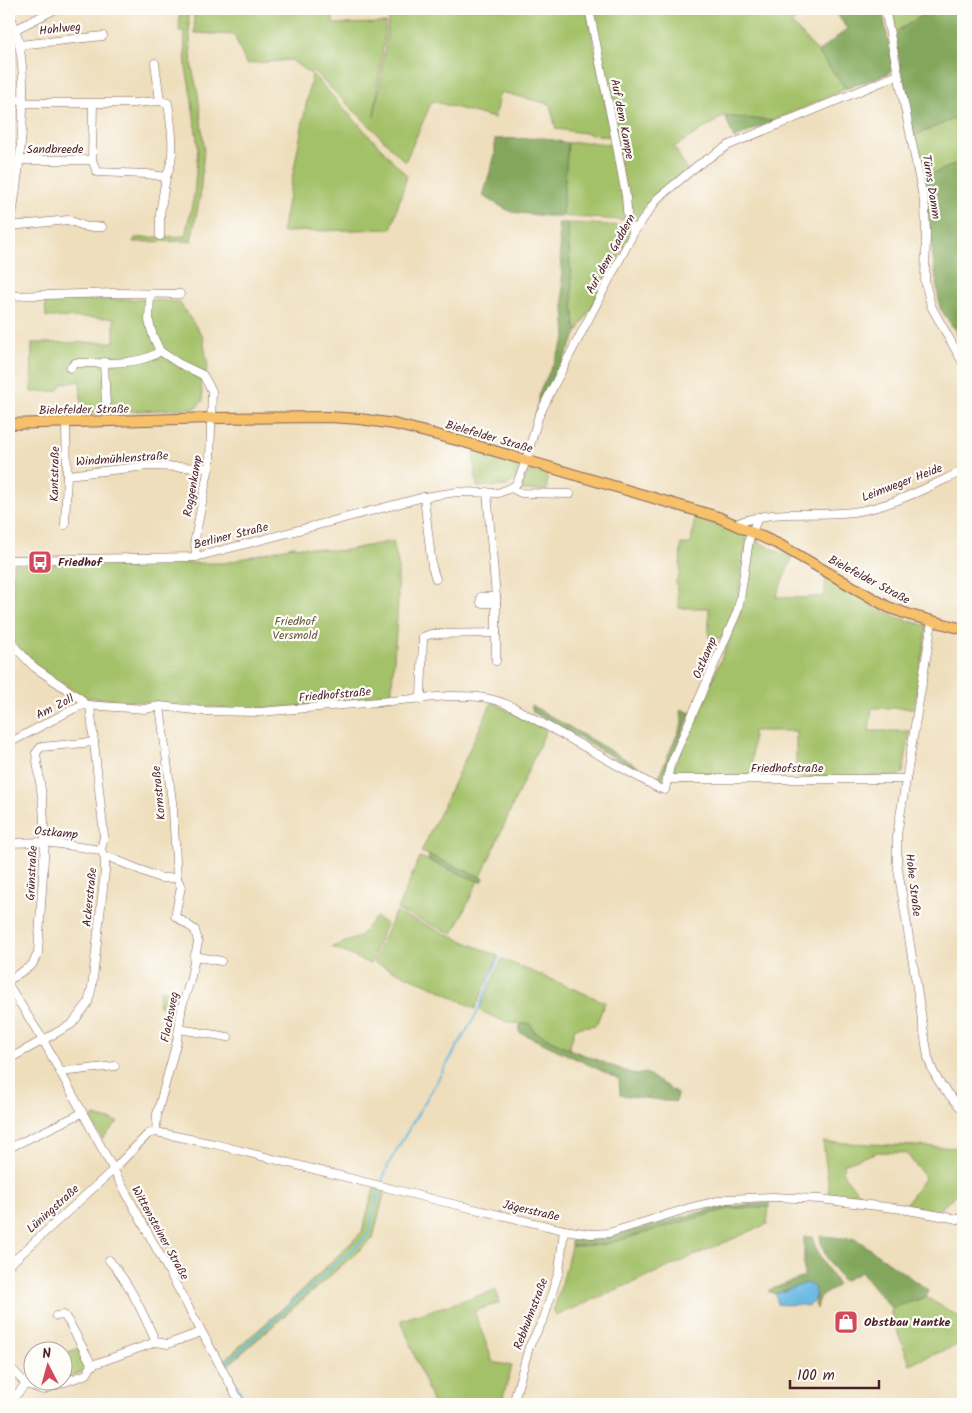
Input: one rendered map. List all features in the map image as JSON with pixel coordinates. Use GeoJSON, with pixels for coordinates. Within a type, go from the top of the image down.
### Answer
{"type":"FeatureCollection","features":[{"type":"Feature","properties":{"kind":"main road","name":"Bielefelder Straße"},"geometry":{"type":"LineString","coordinates":[[9,424],[66,424],[212,418],[329,417],[394,424],[678,504],[736,524],[780,545],[888,607],[932,622],[963,629]]}},
{"type":"Feature","properties":{"kind":"street"},"geometry":{"type":"LineString","coordinates":[[16,29],[56,9]]}},
{"type":"Feature","properties":{"kind":"street","name":"Auf dem Kampe"},"geometry":{"type":"LineString","coordinates":[[589,9],[616,141],[626,196],[628,222],[634,232]]}},
{"type":"Feature","properties":{"kind":"street","name":"Türns Damm"},"geometry":{"type":"LineString","coordinates":[[885,9],[924,207],[926,232],[925,282],[931,306],[963,363]]}},
{"type":"Feature","properties":{"kind":"street"},"geometry":{"type":"LineString","coordinates":[[9,14],[16,29],[22,61],[19,160],[9,235]]}},
{"type":"Feature","properties":{"kind":"street","name":"Hohlweg"},"geometry":{"type":"LineString","coordinates":[[19,45],[103,36]]}},
{"type":"Feature","properties":{"kind":"street"},"geometry":{"type":"LineString","coordinates":[[155,63],[160,101]]}},
{"type":"Feature","properties":{"kind":"street","name":"Auf dem Gaddern"},"geometry":{"type":"LineString","coordinates":[[526,461],[538,418],[634,232],[658,198],[698,165],[729,145],[898,75]]}},
{"type":"Feature","properties":{"kind":"street"},"geometry":{"type":"LineString","coordinates":[[9,98],[28,103],[93,104],[160,101],[168,103],[172,148],[170,169],[166,177],[160,214],[160,236]]}},
{"type":"Feature","properties":{"kind":"street","name":"Sandbreede"},"geometry":{"type":"LineString","coordinates":[[93,104],[92,160],[97,172],[147,174],[166,177]]}},
{"type":"Feature","properties":{"kind":"street","name":"Sandbreede"},"geometry":{"type":"LineString","coordinates":[[19,160],[92,160]]}},
{"type":"Feature","properties":{"kind":"street"},"geometry":{"type":"LineString","coordinates":[[10,226],[68,220],[87,228],[102,227]]}},
{"type":"Feature","properties":{"kind":"street"},"geometry":{"type":"LineString","coordinates":[[9,296],[180,294]]}},
{"type":"Feature","properties":{"kind":"street"},"geometry":{"type":"LineString","coordinates":[[70,368],[75,363],[144,360],[160,351],[149,321],[150,295]]}},
{"type":"Feature","properties":{"kind":"street","name":"Roggenkamp"},"geometry":{"type":"LineString","coordinates":[[160,351],[178,363],[203,375],[212,391],[209,468],[195,539],[196,557]]}},
{"type":"Feature","properties":{"kind":"street"},"geometry":{"type":"LineString","coordinates":[[104,362],[106,406]]}},
{"type":"Feature","properties":{"kind":"street","name":"Kantstraße"},"geometry":{"type":"LineString","coordinates":[[65,525],[67,475],[66,424]]}},
{"type":"Feature","properties":{"kind":"street"},"geometry":{"type":"LineString","coordinates":[[511,488],[521,477],[526,461]]}},
{"type":"Feature","properties":{"kind":"street","name":"Windmühlenstraße"},"geometry":{"type":"LineString","coordinates":[[67,475],[148,466],[209,468]]}},
{"type":"Feature","properties":{"kind":"street","name":"Leimweger Heide"},"geometry":{"type":"LineString","coordinates":[[736,524],[758,517],[778,514],[853,512],[871,508],[909,495],[963,471]]}},
{"type":"Feature","properties":{"kind":"street","name":"Berliner Straße"},"geometry":{"type":"LineString","coordinates":[[9,560],[196,557],[424,497],[447,493],[498,493],[511,488],[521,493],[570,494]]}},
{"type":"Feature","properties":{"kind":"street"},"geometry":{"type":"LineString","coordinates":[[487,492],[496,600],[496,661]]}},
{"type":"Feature","properties":{"kind":"street"},"geometry":{"type":"LineString","coordinates":[[424,497],[432,567],[436,579]]}},
{"type":"Feature","properties":{"kind":"street"},"geometry":{"type":"LineString","coordinates":[[752,531],[758,517]]}},
{"type":"Feature","properties":{"kind":"street","name":"Ostkamp"},"geometry":{"type":"LineString","coordinates":[[665,790],[670,766],[737,612],[752,531]]}},
{"type":"Feature","properties":{"kind":"street","name":"Hohe Straße"},"geometry":{"type":"LineString","coordinates":[[932,622],[897,835],[897,863],[932,1072],[943,1089],[963,1110]]}},
{"type":"Feature","properties":{"kind":"street"},"geometry":{"type":"LineString","coordinates":[[421,699],[423,637],[431,634],[496,633]]}},
{"type":"Feature","properties":{"kind":"street"},"geometry":{"type":"LineString","coordinates":[[9,642],[34,667],[88,705]]}},
{"type":"Feature","properties":{"kind":"street","name":"Friedhofstraße"},"geometry":{"type":"LineString","coordinates":[[88,705],[145,709],[160,706],[203,711],[260,712],[421,699],[473,696],[489,698],[502,702],[658,788],[665,790]]}},
{"type":"Feature","properties":{"kind":"street","name":"Ackerstraße"},"geometry":{"type":"LineString","coordinates":[[9,1059],[72,1024],[88,1002],[92,987],[105,858],[101,850],[104,836],[88,705]]}},
{"type":"Feature","properties":{"kind":"street","name":"Am Zoll"},"geometry":{"type":"LineString","coordinates":[[9,743],[78,707],[88,705]]}},
{"type":"Feature","properties":{"kind":"street","name":"Kornstraße"},"geometry":{"type":"LineString","coordinates":[[160,706],[173,810],[177,878]]}},
{"type":"Feature","properties":{"kind":"street","name":"Grünstraße"},"geometry":{"type":"LineString","coordinates":[[9,980],[32,965],[38,952],[45,842],[43,804],[36,753],[41,747],[94,742]]}},
{"type":"Feature","properties":{"kind":"street","name":"Friedhofstraße"},"geometry":{"type":"LineString","coordinates":[[667,779],[906,779]]}},
{"type":"Feature","properties":{"kind":"street","name":"Ostkamp"},"geometry":{"type":"LineString","coordinates":[[9,843],[45,842],[101,850]]}},
{"type":"Feature","properties":{"kind":"street"},"geometry":{"type":"LineString","coordinates":[[105,858],[111,858],[160,878],[177,878]]}},
{"type":"Feature","properties":{"kind":"street","name":"Flachsweg"},"geometry":{"type":"LineString","coordinates":[[156,1132],[157,1114],[177,1042],[182,1006],[190,981],[198,942],[195,930],[175,916],[181,887],[177,878]]}},
{"type":"Feature","properties":{"kind":"street"},"geometry":{"type":"LineString","coordinates":[[194,956],[221,961]]}},
{"type":"Feature","properties":{"kind":"street","name":"Wittensteiner Straße"},"geometry":{"type":"LineString","coordinates":[[9,986],[43,1040],[241,1404]]}},
{"type":"Feature","properties":{"kind":"street"},"geometry":{"type":"LineString","coordinates":[[178,1029],[228,1037]]}},
{"type":"Feature","properties":{"kind":"street"},"geometry":{"type":"LineString","coordinates":[[60,1072],[115,1066]]}},
{"type":"Feature","properties":{"kind":"street"},"geometry":{"type":"LineString","coordinates":[[9,1148],[82,1112]]}},
{"type":"Feature","properties":{"kind":"street"},"geometry":{"type":"LineString","coordinates":[[113,1170],[148,1134],[156,1132]]}},
{"type":"Feature","properties":{"kind":"street","name":"Jägerstraße"},"geometry":{"type":"LineString","coordinates":[[156,1132],[214,1144],[436,1200],[564,1230],[591,1234],[609,1233],[689,1208],[727,1199],[772,1197],[820,1199],[902,1209],[963,1220]]}},
{"type":"Feature","properties":{"kind":"street","name":"Lüningstraße"},"geometry":{"type":"LineString","coordinates":[[12,1262],[113,1170]]}},
{"type":"Feature","properties":{"kind":"street","name":"Rebhuhnstraße"},"geometry":{"type":"LineString","coordinates":[[513,1404],[529,1346],[544,1318],[559,1271],[564,1230]]}},
{"type":"Feature","properties":{"kind":"street"},"geometry":{"type":"LineString","coordinates":[[9,1252],[12,1262]]}},
{"type":"Feature","properties":{"kind":"street"},"geometry":{"type":"LineString","coordinates":[[109,1260],[123,1276],[156,1342]]}},
{"type":"Feature","properties":{"kind":"street"},"geometry":{"type":"LineString","coordinates":[[56,1316],[64,1315],[92,1365]]}},
{"type":"Feature","properties":{"kind":"street"},"geometry":{"type":"LineString","coordinates":[[72,1379],[87,1374],[92,1365],[156,1342],[168,1344],[201,1332]]}},
{"type":"Feature","properties":{"kind":"street"},"geometry":{"type":"LineString","coordinates":[[9,1366],[22,1380]]}},
{"type":"Feature","properties":{"kind":"street"},"geometry":{"type":"LineString","coordinates":[[9,1403],[22,1388]]}},
{"type":"Feature","properties":{"kind":"green space"},"geometry":{"type":"Polygon","coordinates":[[[180,9],[188,9],[192,68],[198,93],[204,147],[200,197],[191,241],[133,242],[135,238],[185,236],[194,196],[198,147],[186,68],[184,31],[179,31],[180,9]]]}},
{"type":"Feature","properties":{"kind":"green space"},"geometry":{"type":"Polygon","coordinates":[[[193,9],[333,9],[333,24],[386,23],[374,117],[390,9],[587,9],[612,137],[556,129],[550,104],[500,92],[494,118],[432,101],[405,162],[313,71],[310,74],[291,60],[246,64],[234,35],[195,33],[193,9]]]}},
{"type":"Feature","properties":{"kind":"green space"},"geometry":{"type":"Polygon","coordinates":[[[592,9],[812,9],[791,23],[818,52],[846,89],[773,121],[724,116],[674,147],[688,171],[638,223],[634,223],[630,220],[592,9]]]}},
{"type":"Feature","properties":{"kind":"green space"},"geometry":{"type":"Polygon","coordinates":[[[838,9],[882,9],[893,66],[889,73],[846,89],[818,52],[847,29],[836,12],[838,9]]]}},
{"type":"Feature","properties":{"kind":"green space"},"geometry":{"type":"Polygon","coordinates":[[[888,9],[933,9],[894,33],[888,9]]]}},
{"type":"Feature","properties":{"kind":"green space"},"geometry":{"type":"Polygon","coordinates":[[[933,9],[963,9],[963,115],[914,136],[894,33],[933,9]]]}},
{"type":"Feature","properties":{"kind":"green space"},"geometry":{"type":"Polygon","coordinates":[[[312,74],[407,176],[391,229],[282,232],[312,74]]]}},
{"type":"Feature","properties":{"kind":"green space"},"geometry":{"type":"Polygon","coordinates":[[[963,115],[963,161],[922,178],[914,136],[963,115]]]}},
{"type":"Feature","properties":{"kind":"green space"},"geometry":{"type":"Polygon","coordinates":[[[725,116],[773,121],[734,139],[725,116]]]}},
{"type":"Feature","properties":{"kind":"green space"},"geometry":{"type":"Polygon","coordinates":[[[544,138],[568,143],[562,216],[511,212],[483,196],[495,155],[495,139],[544,138]]]}},
{"type":"Feature","properties":{"kind":"green space"},"geometry":{"type":"Polygon","coordinates":[[[590,142],[613,145],[626,218],[623,220],[562,216],[568,143],[590,142]]]}},
{"type":"Feature","properties":{"kind":"green space"},"geometry":{"type":"Polygon","coordinates":[[[963,161],[963,342],[940,308],[922,178],[963,161]]]}},
{"type":"Feature","properties":{"kind":"green space"},"geometry":{"type":"Polygon","coordinates":[[[558,223],[567,223],[575,326],[578,331],[536,414],[540,391],[566,337],[558,223]]]}},
{"type":"Feature","properties":{"kind":"green space"},"geometry":{"type":"Polygon","coordinates":[[[567,223],[628,226],[629,238],[578,331],[575,326],[567,223]]]}},
{"type":"Feature","properties":{"kind":"green space"},"geometry":{"type":"Polygon","coordinates":[[[143,299],[179,302],[203,337],[208,367],[201,385],[203,401],[196,408],[82,414],[80,381],[62,384],[58,391],[31,392],[32,343],[114,342],[114,318],[46,317],[45,300],[143,299]]]}},
{"type":"Feature","properties":{"kind":"green space"},"geometry":{"type":"Polygon","coordinates":[[[473,452],[515,464],[518,470],[515,479],[507,486],[477,487],[473,452]]]}},
{"type":"Feature","properties":{"kind":"green space"},"geometry":{"type":"Polygon","coordinates":[[[535,469],[547,471],[547,491],[522,490],[519,486],[524,482],[527,472],[535,469]]]}},
{"type":"Feature","properties":{"kind":"green space"},"geometry":{"type":"Polygon","coordinates":[[[695,516],[743,532],[747,536],[738,598],[724,638],[709,638],[709,608],[679,608],[676,581],[680,574],[681,544],[691,544],[695,516]]]}},
{"type":"Feature","properties":{"kind":"green space"},"geometry":{"type":"Polygon","coordinates":[[[752,539],[792,558],[776,597],[802,598],[824,596],[826,578],[865,602],[900,618],[927,626],[914,708],[872,708],[869,731],[910,731],[903,773],[898,776],[796,777],[796,731],[753,731],[752,776],[674,777],[672,771],[737,623],[743,598],[752,539]]]}},
{"type":"Feature","properties":{"kind":"green space","name":"Friedhof Versmold"},"geometry":{"type":"Polygon","coordinates":[[[393,541],[398,563],[398,603],[391,699],[294,707],[233,709],[86,698],[41,670],[13,642],[13,564],[225,563],[293,546],[341,551],[393,541]]]}},
{"type":"Feature","properties":{"kind":"green space"},"geometry":{"type":"Polygon","coordinates":[[[492,702],[546,730],[481,877],[421,852],[492,702]]]}},
{"type":"Feature","properties":{"kind":"green space"},"geometry":{"type":"Polygon","coordinates":[[[531,705],[658,778],[682,724],[681,709],[691,713],[662,785],[533,712],[531,705]]]}},
{"type":"Feature","properties":{"kind":"green space"},"geometry":{"type":"Polygon","coordinates":[[[429,855],[484,878],[482,882],[478,881],[428,860],[429,855]]]}},
{"type":"Feature","properties":{"kind":"green space"},"geometry":{"type":"Polygon","coordinates":[[[420,857],[478,881],[453,934],[397,910],[420,857]]]}},
{"type":"Feature","properties":{"kind":"green space"},"geometry":{"type":"Polygon","coordinates":[[[395,912],[498,956],[475,1009],[436,988],[373,962],[395,912]]]}},
{"type":"Feature","properties":{"kind":"green space"},"geometry":{"type":"Polygon","coordinates":[[[376,917],[386,924],[370,964],[332,947],[359,937],[376,917]]]}},
{"type":"Feature","properties":{"kind":"green space"},"geometry":{"type":"Polygon","coordinates":[[[502,959],[605,1002],[596,1025],[575,1028],[569,1049],[534,1031],[530,1023],[510,1022],[479,1010],[502,959]]]}},
{"type":"Feature","properties":{"kind":"green space"},"geometry":{"type":"Polygon","coordinates":[[[161,989],[183,994],[178,1009],[158,1005],[161,989]]]}},
{"type":"Feature","properties":{"kind":"green space"},"geometry":{"type":"Polygon","coordinates":[[[530,1023],[534,1031],[569,1049],[636,1075],[646,1073],[677,1093],[676,1102],[620,1095],[619,1079],[519,1032],[520,1025],[530,1023]]]}},
{"type":"Feature","properties":{"kind":"green space"},"geometry":{"type":"Polygon","coordinates":[[[94,1116],[118,1122],[102,1139],[91,1120],[94,1116]]]}},
{"type":"Feature","properties":{"kind":"green space"},"geometry":{"type":"Polygon","coordinates":[[[823,1142],[963,1148],[963,1189],[936,1212],[906,1204],[925,1177],[906,1153],[878,1152],[843,1164],[844,1176],[865,1200],[830,1196],[823,1142]]]}},
{"type":"Feature","properties":{"kind":"green space"},"geometry":{"type":"Polygon","coordinates":[[[374,1188],[385,1190],[373,1238],[228,1365],[223,1361],[288,1304],[362,1232],[374,1188]]]}},
{"type":"Feature","properties":{"kind":"green space"},"geometry":{"type":"Polygon","coordinates":[[[769,1202],[769,1207],[728,1209],[602,1245],[571,1246],[571,1240],[602,1239],[715,1208],[769,1202]]]}},
{"type":"Feature","properties":{"kind":"green space"},"geometry":{"type":"Polygon","coordinates":[[[769,1207],[767,1224],[556,1316],[553,1312],[571,1246],[602,1245],[728,1209],[769,1207]]]}},
{"type":"Feature","properties":{"kind":"green space"},"geometry":{"type":"Polygon","coordinates":[[[820,1236],[856,1239],[929,1291],[926,1297],[891,1308],[861,1272],[843,1281],[825,1254],[820,1236]]]}},
{"type":"Feature","properties":{"kind":"green space"},"geometry":{"type":"Polygon","coordinates":[[[804,1237],[812,1237],[820,1256],[838,1285],[819,1298],[817,1309],[814,1300],[816,1296],[807,1283],[776,1294],[769,1292],[769,1290],[804,1277],[804,1237]]]}},
{"type":"Feature","properties":{"kind":"green space"},"geometry":{"type":"Polygon","coordinates":[[[496,1290],[499,1303],[474,1311],[493,1362],[512,1366],[503,1397],[486,1404],[433,1404],[401,1320],[496,1290]]]}},
{"type":"Feature","properties":{"kind":"green space"},"geometry":{"type":"Polygon","coordinates":[[[926,1297],[963,1319],[963,1343],[910,1364],[891,1314],[891,1308],[926,1297]]]}},
{"type":"Feature","properties":{"kind":"green space"},"geometry":{"type":"Polygon","coordinates":[[[79,1348],[86,1363],[82,1372],[72,1376],[72,1351],[79,1348]]]}},
{"type":"Feature","properties":{"kind":"water"},"geometry":{"type":"Polygon","coordinates":[[[807,1283],[814,1287],[815,1293],[813,1300],[807,1306],[777,1304],[776,1294],[807,1283]]]}},
{"type":"Feature","properties":{"kind":"waterway"},"geometry":{"type":"LineString","coordinates":[[382,1181],[389,1163],[477,1013],[499,957]]}},
{"type":"Feature","properties":{"kind":"waterway"},"geometry":{"type":"LineString","coordinates":[[247,1404],[225,1364],[368,1235],[379,1191]]}},
{"type":"Feature","properties":{"kind":"place","name":"Friedhof"},"geometry":{"type":"Point","coordinates":[40,562]}},
{"type":"Feature","properties":{"kind":"place","name":"Obstbau Hantke"},"geometry":{"type":"Point","coordinates":[846,1322]}}]}
